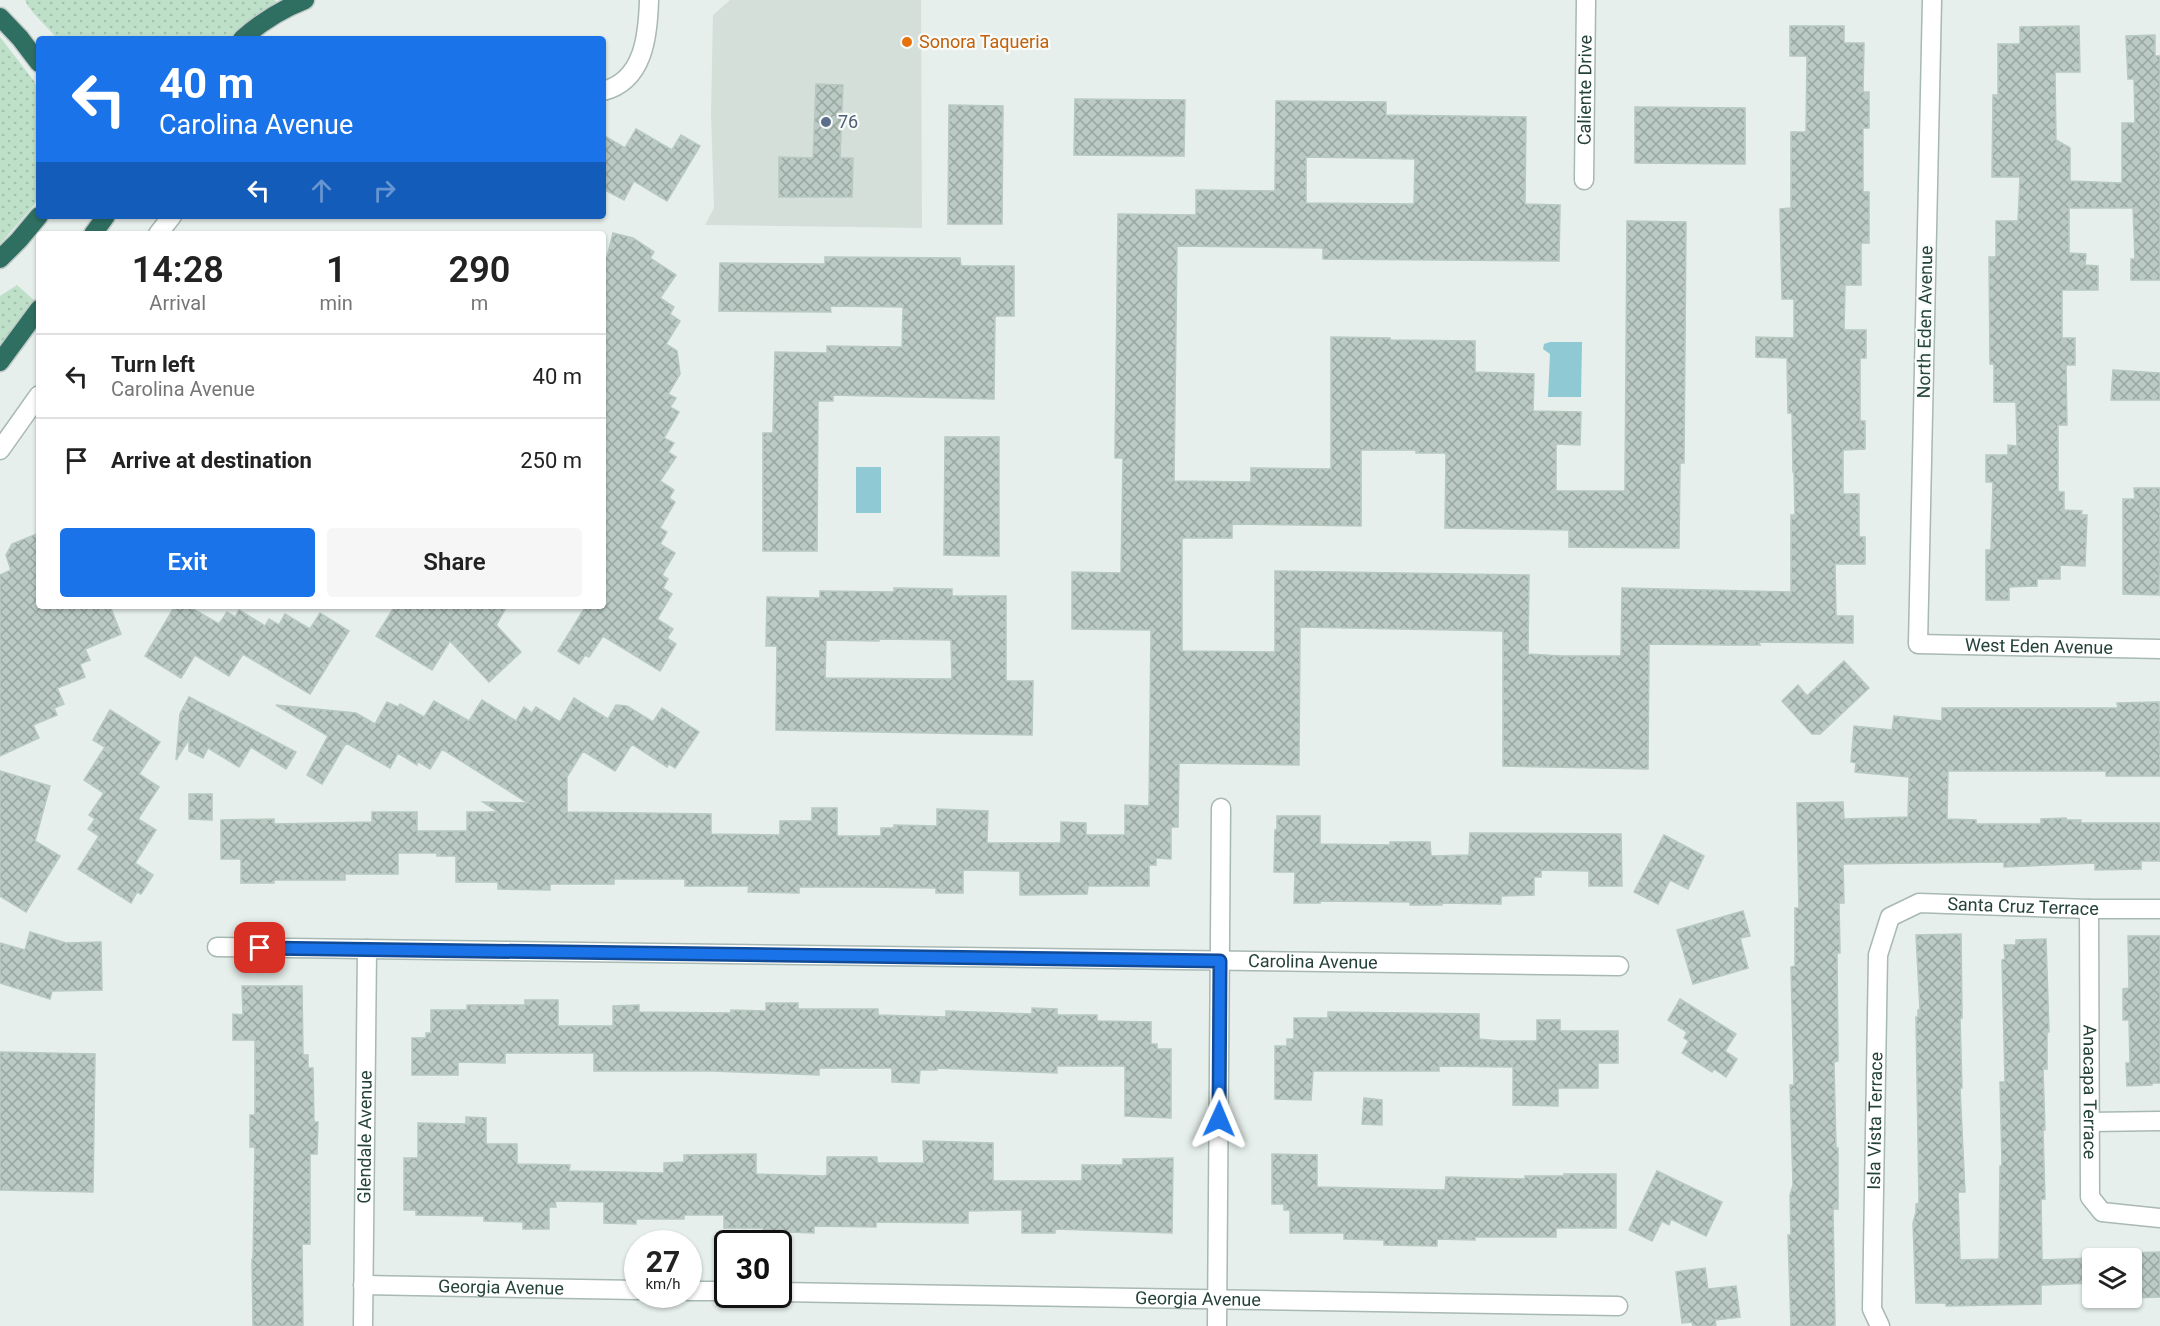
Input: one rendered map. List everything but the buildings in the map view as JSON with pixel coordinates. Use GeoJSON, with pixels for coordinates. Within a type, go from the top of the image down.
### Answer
{"type":"FeatureCollection","features":[{"type":"Feature","properties":{"kind":"highway"},"geometry":{"type":"LineString","coordinates":[[246,36],[273,17],[305,0]]}},
{"type":"Feature","properties":{"kind":"highway"},"geometry":{"type":"LineString","coordinates":[[0,17],[36,59]]}},
{"type":"Feature","properties":{"kind":"highway"},"geometry":{"type":"LineString","coordinates":[[0,259],[36,219]]}},
{"type":"Feature","properties":{"kind":"highway"},"geometry":{"type":"LineString","coordinates":[[0,362],[36,313]]}},
{"type":"Feature","properties":{"kind":"street"},"geometry":{"type":"LineString","coordinates":[[606,90],[619,83],[633,71],[643,54],[647,37],[649,0]]}},
{"type":"Feature","properties":{"kind":"street","name":"Caliente Drive"},"geometry":{"type":"LineString","coordinates":[[1584,180],[1586,0]]}},
{"type":"Feature","properties":{"kind":"street","name":"North Eden Avenue"},"geometry":{"type":"LineString","coordinates":[[1918,645],[1932,0]]}},
{"type":"Feature","properties":{"kind":"street"},"geometry":{"type":"LineString","coordinates":[[160,231],[170,219]]}},
{"type":"Feature","properties":{"kind":"street"},"geometry":{"type":"LineString","coordinates":[[0,450],[36,399]]}},
{"type":"Feature","properties":{"kind":"street","name":"West Eden Avenue"},"geometry":{"type":"LineString","coordinates":[[1918,645],[2160,649]]}},
{"type":"Feature","properties":{"kind":"street"},"geometry":{"type":"LineString","coordinates":[[1217,1326],[1221,808]]}},
{"type":"Feature","properties":{"kind":"street","name":"Santa Cruz Terrace"},"geometry":{"type":"LineString","coordinates":[[1890,917],[1919,903],[2160,909]]}},
{"type":"Feature","properties":{"kind":"street","name":"Anacapa Terrace"},"geometry":{"type":"LineString","coordinates":[[2089,909],[2090,1197],[2102,1212],[2160,1218]]}},
{"type":"Feature","properties":{"kind":"street","name":"Isla Vista Terrace"},"geometry":{"type":"LineString","coordinates":[[1880,1326],[1872,1310],[1878,955],[1890,917]]}},
{"type":"Feature","properties":{"kind":"street","name":"Carolina Avenue"},"geometry":{"type":"LineString","coordinates":[[217,947],[1619,966]]}},
{"type":"Feature","properties":{"kind":"street","name":"Glendale Avenue"},"geometry":{"type":"LineString","coordinates":[[363,1326],[367,949]]}},
{"type":"Feature","properties":{"kind":"street"},"geometry":{"type":"LineString","coordinates":[[2090,1122],[2160,1121]]}},
{"type":"Feature","properties":{"kind":"street","name":"Georgia Avenue"},"geometry":{"type":"LineString","coordinates":[[363,1285],[624,1290]]}},
{"type":"Feature","properties":{"kind":"street","name":"Georgia Avenue"},"geometry":{"type":"LineString","coordinates":[[792,1292],[1618,1306]]}},
{"type":"Feature","properties":{"kind":"shaded area"},"geometry":{"type":"Polygon","coordinates":[[[730,0],[921,0],[922,228],[705,225],[714,208],[711,113],[713,15],[730,0]]]}},
{"type":"Feature","properties":{"kind":"green space"},"geometry":{"type":"Polygon","coordinates":[[[25,0],[275,0],[277,4],[234,36],[55,36],[25,0]]]}},
{"type":"Feature","properties":{"kind":"green space"},"geometry":{"type":"Polygon","coordinates":[[[0,37],[36,85],[36,201],[0,244],[0,37]]]}},
{"type":"Feature","properties":{"kind":"green space"},"geometry":{"type":"Polygon","coordinates":[[[17,285],[35,301],[0,351],[0,296],[17,285]]]}},
{"type":"Feature","properties":{"kind":"water"},"geometry":{"type":"Polygon","coordinates":[[[1582,342],[1581,397],[1548,397],[1550,354],[1543,349],[1544,344],[1582,342]]]}},
{"type":"Feature","properties":{"kind":"water"},"geometry":{"type":"Polygon","coordinates":[[[856,467],[881,467],[881,513],[856,513],[856,467]]]}},
{"type":"Feature","properties":{"kind":"place","name":"Sonora Taqueria"},"geometry":{"type":"Point","coordinates":[907,42]}},
{"type":"Feature","properties":{"kind":"place","name":"76"},"geometry":{"type":"Point","coordinates":[826,122]}},
{"type":"Feature","properties":{"kind":"route"},"geometry":{"type":"LineString","coordinates":[[260,948],[1220,961],[1219,1119]]}}]}
